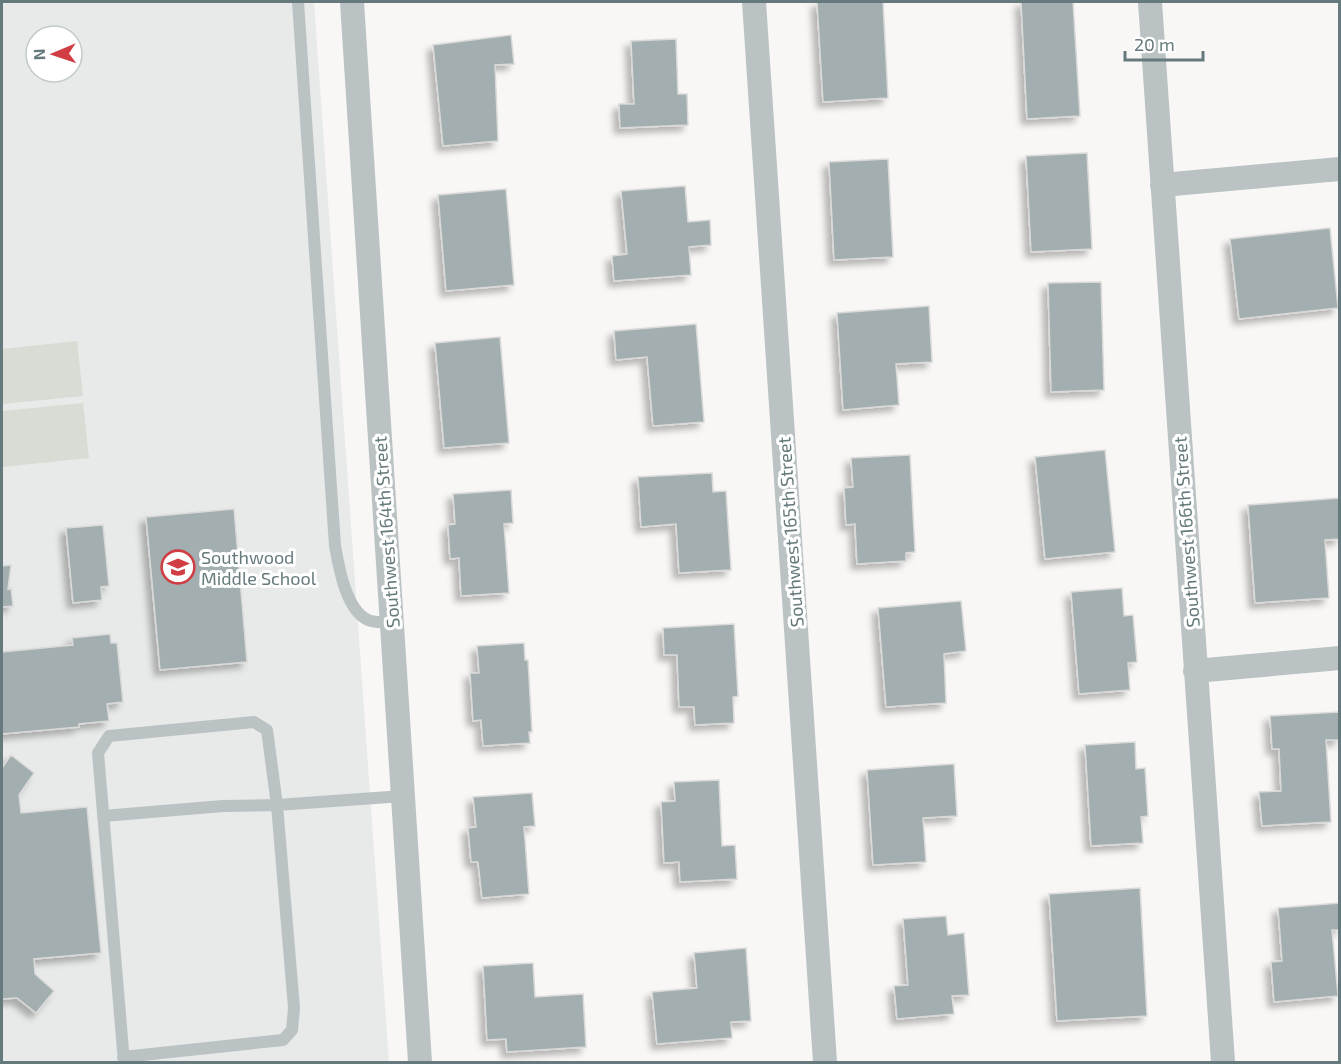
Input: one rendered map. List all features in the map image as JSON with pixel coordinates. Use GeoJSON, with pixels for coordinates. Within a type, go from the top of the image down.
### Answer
{"type":"FeatureCollection","features":[{"type":"Feature","properties":{"kind":"street","name":"Southwest 164th Street"},"geometry":{"type":"LineString","coordinates":[[352,2],[420,1062]]}},
{"type":"Feature","properties":{"kind":"street","name":"Southwest 165th Street"},"geometry":{"type":"LineString","coordinates":[[754,2],[825,1062]]}},
{"type":"Feature","properties":{"kind":"street","name":"Southwest 166th Street"},"geometry":{"type":"LineString","coordinates":[[1150,2],[1222,1062]]}},
{"type":"Feature","properties":{"kind":"street"},"geometry":{"type":"LineString","coordinates":[[1161,185],[1340,169]]}},
{"type":"Feature","properties":{"kind":"street"},"geometry":{"type":"LineString","coordinates":[[1196,670],[1340,658]]}},
{"type":"Feature","properties":{"kind":"lane"},"geometry":{"type":"LineString","coordinates":[[298,2],[335,546],[344,583],[356,612],[370,621],[392,623]]}},
{"type":"Feature","properties":{"kind":"lane"},"geometry":{"type":"LineString","coordinates":[[254,722],[267,730],[278,805],[294,1008],[292,1030],[284,1040],[124,1060],[98,753],[109,736],[254,722]]}},
{"type":"Feature","properties":{"kind":"lane"},"geometry":{"type":"LineString","coordinates":[[103,816],[223,806],[278,805],[403,796]]}},
{"type":"Feature","properties":{"kind":"shaded area","name":"Southwood Middle School"},"geometry":{"type":"Polygon","coordinates":[[[2,2],[314,2],[389,1062],[2,1062],[2,2]]]}},
{"type":"Feature","properties":{"kind":"shaded area"},"geometry":{"type":"Polygon","coordinates":[[[77,341],[83,396],[2,404],[2,349],[77,341]]]}},
{"type":"Feature","properties":{"kind":"shaded area"},"geometry":{"type":"Polygon","coordinates":[[[83,403],[89,458],[2,467],[2,411],[83,403]]]}},
{"type":"Feature","properties":{"kind":"building"},"geometry":{"type":"Polygon","coordinates":[[[817,2],[883,2],[888,98],[823,102],[817,2]]]}},
{"type":"Feature","properties":{"kind":"building"},"geometry":{"type":"Polygon","coordinates":[[[1021,2],[1073,2],[1080,116],[1027,119],[1021,2]]]}},
{"type":"Feature","properties":{"kind":"building"},"geometry":{"type":"Polygon","coordinates":[[[511,35],[514,64],[495,65],[498,141],[443,146],[433,45],[511,35]]]}},
{"type":"Feature","properties":{"kind":"building"},"geometry":{"type":"Polygon","coordinates":[[[676,39],[678,94],[687,94],[688,125],[620,128],[619,104],[634,104],[631,41],[676,39]]]}},
{"type":"Feature","properties":{"kind":"building"},"geometry":{"type":"Polygon","coordinates":[[[1087,153],[1092,249],[1031,252],[1026,156],[1087,153]]]}},
{"type":"Feature","properties":{"kind":"building"},"geometry":{"type":"Polygon","coordinates":[[[888,159],[893,257],[834,260],[829,162],[888,159]]]}},
{"type":"Feature","properties":{"kind":"building"},"geometry":{"type":"Polygon","coordinates":[[[685,186],[688,222],[710,220],[711,245],[689,247],[691,275],[614,281],[612,256],[627,254],[621,191],[685,186]]]}},
{"type":"Feature","properties":{"kind":"building"},"geometry":{"type":"Polygon","coordinates":[[[506,189],[514,285],[446,291],[438,195],[506,189]]]}},
{"type":"Feature","properties":{"kind":"building"},"geometry":{"type":"Polygon","coordinates":[[[1330,228],[1338,308],[1239,319],[1230,239],[1330,228]]]}},
{"type":"Feature","properties":{"kind":"building"},"geometry":{"type":"Polygon","coordinates":[[[1101,282],[1104,390],[1051,392],[1048,283],[1101,282]]]}},
{"type":"Feature","properties":{"kind":"building"},"geometry":{"type":"Polygon","coordinates":[[[929,306],[932,362],[896,364],[899,405],[843,410],[837,313],[929,306]]]}},
{"type":"Feature","properties":{"kind":"building"},"geometry":{"type":"Polygon","coordinates":[[[696,324],[704,422],[653,426],[647,357],[616,360],[614,331],[696,324]]]}},
{"type":"Feature","properties":{"kind":"building"},"geometry":{"type":"Polygon","coordinates":[[[500,337],[509,443],[444,448],[435,343],[500,337]]]}},
{"type":"Feature","properties":{"kind":"building"},"geometry":{"type":"Polygon","coordinates":[[[1105,450],[1115,552],[1045,559],[1035,457],[1105,450]]]}},
{"type":"Feature","properties":{"kind":"building"},"geometry":{"type":"Polygon","coordinates":[[[910,455],[915,552],[906,553],[906,561],[857,564],[855,524],[846,525],[844,488],[853,487],[851,458],[910,455]]]}},
{"type":"Feature","properties":{"kind":"building"},"geometry":{"type":"Polygon","coordinates":[[[712,473],[713,492],[726,491],[731,570],[679,573],[676,524],[641,527],[638,477],[712,473]]]}},
{"type":"Feature","properties":{"kind":"building"},"geometry":{"type":"Polygon","coordinates":[[[511,490],[513,523],[504,524],[509,593],[461,596],[459,558],[450,559],[448,525],[455,524],[453,494],[511,490]]]}},
{"type":"Feature","properties":{"kind":"building"},"geometry":{"type":"Polygon","coordinates":[[[1340,498],[1340,539],[1325,540],[1329,598],[1255,603],[1248,505],[1340,498]]]}},
{"type":"Feature","properties":{"kind":"building"},"geometry":{"type":"Polygon","coordinates":[[[234,509],[247,662],[160,670],[146,517],[234,509]]]}},
{"type":"Feature","properties":{"kind":"building"},"geometry":{"type":"Polygon","coordinates":[[[103,525],[109,586],[101,587],[102,600],[73,603],[66,528],[103,525]]]}},
{"type":"Feature","properties":{"kind":"building"},"geometry":{"type":"Polygon","coordinates":[[[11,565],[8,589],[11,588],[13,606],[2,607],[2,566],[11,565]]]}},
{"type":"Feature","properties":{"kind":"building"},"geometry":{"type":"Polygon","coordinates":[[[1122,588],[1124,616],[1133,615],[1137,662],[1128,663],[1130,690],[1079,694],[1071,592],[1122,588]]]}},
{"type":"Feature","properties":{"kind":"building"},"geometry":{"type":"Polygon","coordinates":[[[961,601],[966,651],[944,654],[946,703],[886,707],[878,608],[961,601]]]}},
{"type":"Feature","properties":{"kind":"building"},"geometry":{"type":"Polygon","coordinates":[[[734,624],[738,696],[733,697],[734,723],[695,725],[694,707],[679,707],[677,655],[664,655],[663,628],[734,624]]]}},
{"type":"Feature","properties":{"kind":"building"},"geometry":{"type":"Polygon","coordinates":[[[110,634],[111,643],[117,643],[123,702],[107,704],[109,721],[79,724],[79,727],[2,734],[2,652],[73,645],[72,638],[110,634]]]}},
{"type":"Feature","properties":{"kind":"building"},"geometry":{"type":"Polygon","coordinates":[[[524,643],[525,660],[528,660],[532,732],[529,732],[530,743],[483,746],[481,720],[473,721],[470,673],[479,673],[477,646],[524,643]]]}},
{"type":"Feature","properties":{"kind":"building"},"geometry":{"type":"Polygon","coordinates":[[[1339,712],[1340,740],[1326,740],[1331,822],[1262,826],[1259,792],[1281,791],[1279,749],[1272,749],[1270,716],[1339,712]]]}},
{"type":"Feature","properties":{"kind":"building"},"geometry":{"type":"Polygon","coordinates":[[[1135,742],[1136,769],[1145,768],[1148,816],[1141,817],[1143,843],[1091,846],[1085,745],[1135,742]]]}},
{"type":"Feature","properties":{"kind":"building"},"geometry":{"type":"Polygon","coordinates":[[[11,755],[34,773],[19,795],[21,813],[87,807],[101,953],[34,959],[35,974],[54,991],[36,1013],[17,998],[2,999],[2,768],[11,755]]]}},
{"type":"Feature","properties":{"kind":"building"},"geometry":{"type":"Polygon","coordinates":[[[954,764],[957,816],[923,818],[926,862],[873,865],[867,770],[954,764]]]}},
{"type":"Feature","properties":{"kind":"building"},"geometry":{"type":"Polygon","coordinates":[[[719,780],[722,846],[735,845],[737,879],[680,882],[679,862],[664,863],[661,802],[675,801],[674,782],[719,780]]]}},
{"type":"Feature","properties":{"kind":"building"},"geometry":{"type":"Polygon","coordinates":[[[532,793],[535,826],[524,827],[529,894],[482,898],[478,862],[471,862],[468,828],[476,827],[473,797],[532,793]]]}},
{"type":"Feature","properties":{"kind":"building"},"geometry":{"type":"Polygon","coordinates":[[[1140,888],[1147,1016],[1057,1021],[1049,894],[1140,888]]]}},
{"type":"Feature","properties":{"kind":"building"},"geometry":{"type":"Polygon","coordinates":[[[1340,903],[1340,930],[1332,930],[1338,996],[1274,1002],[1271,962],[1282,961],[1278,908],[1340,903]]]}},
{"type":"Feature","properties":{"kind":"building"},"geometry":{"type":"Polygon","coordinates":[[[946,916],[948,935],[964,933],[969,995],[952,996],[954,1014],[897,1019],[894,986],[908,985],[903,919],[946,916]]]}},
{"type":"Feature","properties":{"kind":"building"},"geometry":{"type":"Polygon","coordinates":[[[746,948],[751,1021],[731,1022],[732,1038],[657,1044],[652,992],[697,988],[694,953],[746,948]]]}},
{"type":"Feature","properties":{"kind":"building"},"geometry":{"type":"Polygon","coordinates":[[[533,963],[535,997],[583,994],[586,1047],[507,1052],[506,1039],[487,1040],[483,966],[533,963]]]}},
{"type":"Feature","properties":{"kind":"place","name":"Southwood Middle School"},"geometry":{"type":"Point","coordinates":[178,567]}}]}
